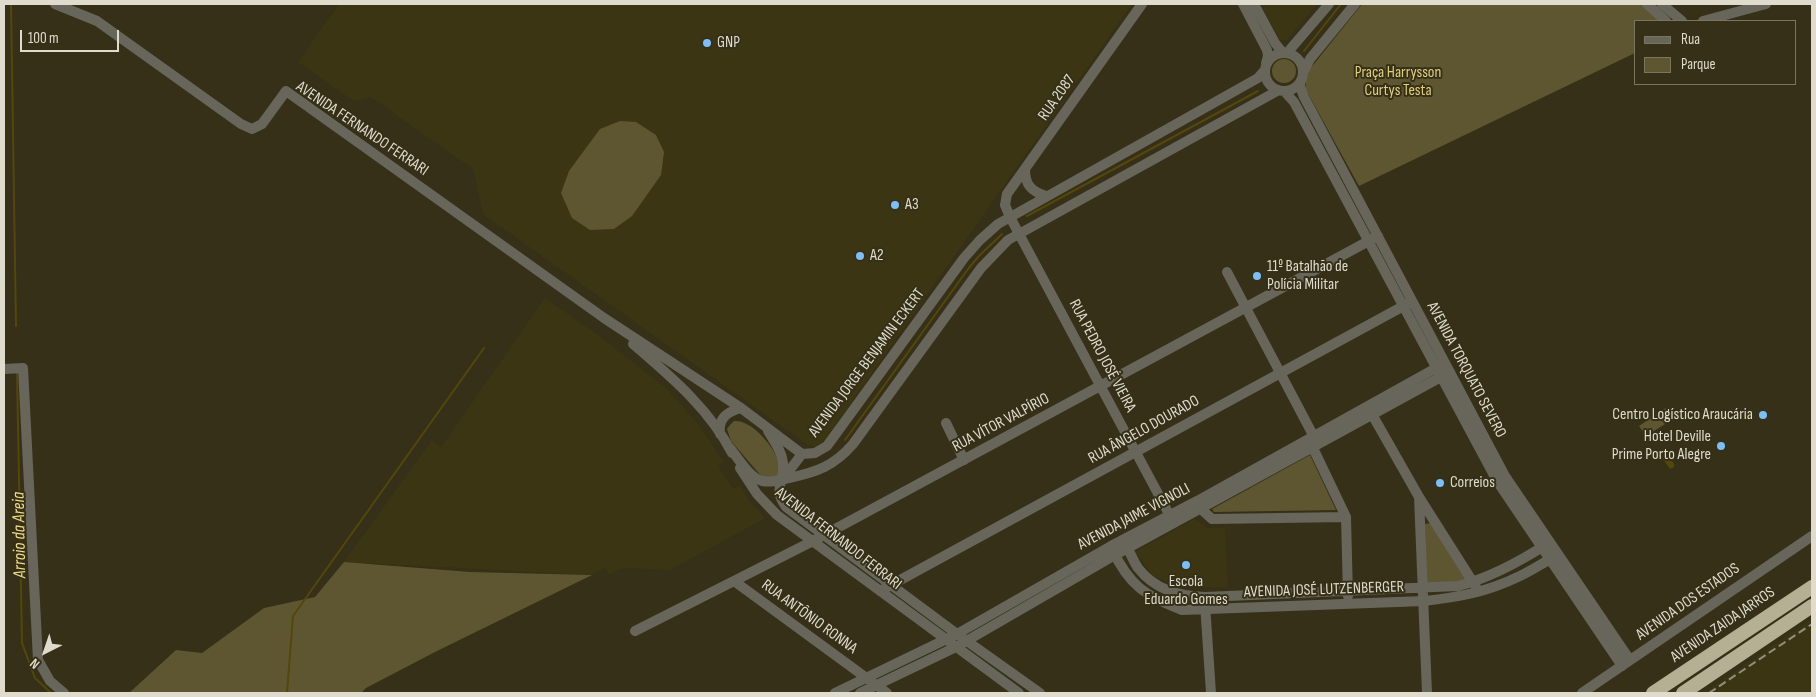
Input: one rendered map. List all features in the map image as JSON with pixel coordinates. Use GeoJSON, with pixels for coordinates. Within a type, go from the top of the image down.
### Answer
{"type":"FeatureCollection","features":[{"type":"Feature","properties":{"kind":"highway","name":"AVENIDA ZAIDA JARROS"},"geometry":{"type":"LineString","coordinates":[[1653,693],[1812,586]]}},
{"type":"Feature","properties":{"kind":"highway"},"geometry":{"type":"LineString","coordinates":[[1683,693],[1812,606]]}},
{"type":"Feature","properties":{"kind":"street","name":"AVENIDA FERNANDO FERRARI"},"geometry":{"type":"LineString","coordinates":[[55,4],[97,22],[241,124],[252,129],[262,124],[286,91],[604,318],[741,408],[802,454]]}},
{"type":"Feature","properties":{"kind":"street","name":"RUA 2087"},"geometry":{"type":"LineString","coordinates":[[1008,214],[1005,205],[1007,194],[1142,4]]}},
{"type":"Feature","properties":{"kind":"street"},"geometry":{"type":"LineString","coordinates":[[1243,4],[1267,50],[1266,67],[1268,83],[1282,90]]}},
{"type":"Feature","properties":{"kind":"street"},"geometry":{"type":"LineString","coordinates":[[1254,4],[1275,43],[1285,53],[1297,58],[1302,68],[1302,77]]}},
{"type":"Feature","properties":{"kind":"street"},"geometry":{"type":"LineString","coordinates":[[1266,67],[1273,55],[1285,53],[1329,4]]}},
{"type":"Feature","properties":{"kind":"street"},"geometry":{"type":"LineString","coordinates":[[730,448],[754,476],[762,481],[771,482],[823,469],[842,457],[981,268],[1008,240],[1282,90],[1294,88],[1310,60],[1355,4]]}},
{"type":"Feature","properties":{"kind":"street"},"geometry":{"type":"LineString","coordinates":[[1647,4],[1665,20]]}},
{"type":"Feature","properties":{"kind":"street"},"geometry":{"type":"LineString","coordinates":[[1662,4],[1681,20]]}},
{"type":"Feature","properties":{"kind":"street"},"geometry":{"type":"LineString","coordinates":[[1707,20],[1766,4]]}},
{"type":"Feature","properties":{"kind":"street","name":"AVENIDA JORGE BENJAMIN ECKERT"},"geometry":{"type":"LineString","coordinates":[[782,480],[802,454],[815,454],[827,446],[964,258],[1008,214],[1046,196],[1258,78],[1266,67]]}},
{"type":"Feature","properties":{"kind":"street","name":"AVENIDA TORQUATO SEVERO"},"geometry":{"type":"LineString","coordinates":[[1302,77],[1300,86],[1304,97],[1373,239]]}},
{"type":"Feature","properties":{"kind":"street","name":"AVENIDA TORQUATO SEVERO"},"geometry":{"type":"LineString","coordinates":[[1282,90],[1294,102],[1373,239],[1475,429],[1554,557],[1626,663]]}},
{"type":"Feature","properties":{"kind":"street"},"geometry":{"type":"LineString","coordinates":[[1025,169],[1025,180],[1030,189],[1046,196]]}},
{"type":"Feature","properties":{"kind":"street","name":"RUA PEDRO JOSÉ VIEIRA"},"geometry":{"type":"LineString","coordinates":[[1008,214],[1170,516]]}},
{"type":"Feature","properties":{"kind":"street","name":"RUA VÍTOR VALPÍRIO"},"geometry":{"type":"LineString","coordinates":[[635,631],[824,536],[1373,239]]}},
{"type":"Feature","properties":{"kind":"street"},"geometry":{"type":"LineString","coordinates":[[1227,272],[1314,435],[1313,448],[1346,517],[1348,604]]}},
{"type":"Feature","properties":{"kind":"street","name":"RUA ÂNGELO DOURADO"},"geometry":{"type":"LineString","coordinates":[[880,591],[1408,304]]}},
{"type":"Feature","properties":{"kind":"street","name":"AVENIDA FERNANDO FERRARI"},"geometry":{"type":"LineString","coordinates":[[604,318],[677,382],[700,407],[730,448],[739,467],[757,494],[777,515],[1019,693]]}},
{"type":"Feature","properties":{"kind":"street"},"geometry":{"type":"LineString","coordinates":[[4,369],[23,368],[38,660],[50,681],[64,693]]}},
{"type":"Feature","properties":{"kind":"street","name":"AVENIDA JAIME VIGNOLI"},"geometry":{"type":"LineString","coordinates":[[1125,544],[1170,516],[1199,505],[1314,435],[1370,410],[1443,370]]}},
{"type":"Feature","properties":{"kind":"street"},"geometry":{"type":"LineString","coordinates":[[720,434],[719,426],[726,414],[741,408]]}},
{"type":"Feature","properties":{"kind":"street"},"geometry":{"type":"LineString","coordinates":[[1370,410],[1418,496],[1474,582],[1478,592]]}},
{"type":"Feature","properties":{"kind":"street","name":"AVENIDA JAIME VIGNOLI"},"geometry":{"type":"LineString","coordinates":[[835,693],[865,677],[946,640],[1199,505],[1313,448],[1370,410]]}},
{"type":"Feature","properties":{"kind":"street"},"geometry":{"type":"LineString","coordinates":[[946,423],[964,460]]}},
{"type":"Feature","properties":{"kind":"street","name":"AVENIDA FERNANDO FERRARI"},"geometry":{"type":"LineString","coordinates":[[766,426],[780,450],[783,462],[782,480],[778,492],[786,508],[966,641],[1040,693]]}},
{"type":"Feature","properties":{"kind":"street"},"geometry":{"type":"LineString","coordinates":[[1418,496],[1424,588],[1427,693]]}},
{"type":"Feature","properties":{"kind":"street"},"geometry":{"type":"LineString","coordinates":[[1199,505],[1212,519],[1346,517]]}},
{"type":"Feature","properties":{"kind":"street","name":"AVENIDA DOS ESTADOS"},"geometry":{"type":"LineString","coordinates":[[1582,693],[1812,536]]}},
{"type":"Feature","properties":{"kind":"street","name":"AVENIDA JOSÉ LUTZENBERGER"},"geometry":{"type":"LineString","coordinates":[[1125,544],[1138,568],[1150,580],[1169,591],[1184,596],[1205,597],[1458,586],[1474,582],[1513,564],[1546,544]]}},
{"type":"Feature","properties":{"kind":"street","name":"AVENIDA JAIME VIGNOLI"},"geometry":{"type":"LineString","coordinates":[[860,693],[956,647],[1113,550]]}},
{"type":"Feature","properties":{"kind":"street","name":"AVENIDA JOSÉ LUTZENBERGER"},"geometry":{"type":"LineString","coordinates":[[1113,550],[1125,574],[1141,589],[1162,603],[1182,610],[1424,601],[1462,597],[1521,576],[1554,557]]}},
{"type":"Feature","properties":{"kind":"street","name":"RUA ANTÔNIO RONNA"},"geometry":{"type":"LineString","coordinates":[[734,581],[887,693]]}},
{"type":"Feature","properties":{"kind":"street"},"geometry":{"type":"LineString","coordinates":[[890,585],[896,603],[899,605]]}},
{"type":"Feature","properties":{"kind":"street"},"geometry":{"type":"LineString","coordinates":[[1205,597],[1211,693]]}},
{"type":"Feature","properties":{"kind":"shaded area"},"geometry":{"type":"Polygon","coordinates":[[[339,4],[1132,4],[819,448],[808,445],[483,214],[473,169],[371,97],[354,101],[298,62],[339,4]]]}},
{"type":"Feature","properties":{"kind":"shaded area"},"geometry":{"type":"Polygon","coordinates":[[[1260,4],[1317,4],[1287,40],[1280,40],[1260,4]]]}},
{"type":"Feature","properties":{"kind":"shaded area"},"geometry":{"type":"Polygon","coordinates":[[[545,298],[595,333],[666,388],[699,425],[724,462],[718,466],[734,489],[740,485],[748,499],[765,518],[670,570],[628,568],[619,569],[609,575],[605,568],[592,575],[344,562],[432,440],[441,447],[545,298]]]}},
{"type":"Feature","properties":{"kind":"shaded area"},"geometry":{"type":"Polygon","coordinates":[[[1668,454],[1674,464],[1674,467],[1670,469],[1661,456],[1668,454]]]}},
{"type":"Feature","properties":{"kind":"shaded area","name":"Escola Eduardo Gomes"},"geometry":{"type":"Polygon","coordinates":[[[1194,519],[1207,528],[1225,528],[1228,587],[1187,588],[1154,577],[1135,552],[1194,519]]]}},
{"type":"Feature","properties":{"kind":"shaded area"},"geometry":{"type":"Polygon","coordinates":[[[1812,619],[1812,693],[1703,693],[1812,619]]]}},
{"type":"Feature","properties":{"kind":"green space","name":"Praça Harrysson Curtys Testa"},"geometry":{"type":"Polygon","coordinates":[[[1362,4],[1642,4],[1660,20],[1634,20],[1634,53],[1359,186],[1306,90],[1306,78],[1310,69],[1362,4]]]}},
{"type":"Feature","properties":{"kind":"green space"},"geometry":{"type":"Polygon","coordinates":[[[1284,59],[1293,62],[1296,71],[1293,80],[1284,83],[1275,80],[1272,71],[1275,62],[1284,59]]]}},
{"type":"Feature","properties":{"kind":"green space"},"geometry":{"type":"Polygon","coordinates":[[[620,121],[636,122],[656,135],[664,152],[661,175],[632,216],[614,229],[590,230],[572,218],[561,193],[569,171],[600,129],[620,121]]]}},
{"type":"Feature","properties":{"kind":"green space"},"geometry":{"type":"Polygon","coordinates":[[[1666,408],[1673,419],[1646,436],[1639,426],[1666,408]]]}},
{"type":"Feature","properties":{"kind":"green space"},"geometry":{"type":"Polygon","coordinates":[[[734,421],[743,422],[753,428],[770,446],[780,466],[779,474],[774,478],[762,477],[731,441],[727,429],[734,421]]]}},
{"type":"Feature","properties":{"kind":"green space"},"geometry":{"type":"Polygon","coordinates":[[[1310,455],[1336,510],[1214,512],[1212,509],[1310,455]]]}},
{"type":"Feature","properties":{"kind":"green space"},"geometry":{"type":"Polygon","coordinates":[[[1431,523],[1469,582],[1426,585],[1425,524],[1431,523]]]}},
{"type":"Feature","properties":{"kind":"green space"},"geometry":{"type":"Polygon","coordinates":[[[344,562],[470,572],[592,575],[435,652],[366,688],[361,693],[129,693],[176,650],[202,653],[264,608],[315,597],[344,562]]]}},
{"type":"Feature","properties":{"kind":"waterway","name":"Arroio da Areia"},"geometry":{"type":"LineString","coordinates":[[11,4],[16,326]]}},
{"type":"Feature","properties":{"kind":"waterway"},"geometry":{"type":"LineString","coordinates":[[1304,51],[1341,4]]}},
{"type":"Feature","properties":{"kind":"waterway"},"geometry":{"type":"LineString","coordinates":[[1027,216],[1258,91]]}},
{"type":"Feature","properties":{"kind":"waterway"},"geometry":{"type":"LineString","coordinates":[[845,440],[968,269],[1002,234]]}},
{"type":"Feature","properties":{"kind":"waterway"},"geometry":{"type":"LineString","coordinates":[[287,693],[293,616],[484,348]]}},
{"type":"Feature","properties":{"kind":"waterway","name":"Arroio da Areia"},"geometry":{"type":"LineString","coordinates":[[17,371],[22,643],[35,678],[51,693]]}},
{"type":"Feature","properties":{"kind":"railway"},"geometry":{"type":"LineString","coordinates":[[1709,693],[1812,624]]}},
{"type":"Feature","properties":{"kind":"place","name":"GNP"},"geometry":{"type":"Point","coordinates":[707,43]}},
{"type":"Feature","properties":{"kind":"place","name":"A3"},"geometry":{"type":"Point","coordinates":[895,205]}},
{"type":"Feature","properties":{"kind":"place","name":"A2"},"geometry":{"type":"Point","coordinates":[860,256]}},
{"type":"Feature","properties":{"kind":"place","name":"11º Batalhão de Polícia Militar"},"geometry":{"type":"Point","coordinates":[1257,276]}},
{"type":"Feature","properties":{"kind":"place","name":"Centro Logístico Araucária"},"geometry":{"type":"Point","coordinates":[1763,415]}},
{"type":"Feature","properties":{"kind":"place","name":"Hotel Deville Prime Porto Alegre"},"geometry":{"type":"Point","coordinates":[1721,446]}},
{"type":"Feature","properties":{"kind":"place","name":"Correios"},"geometry":{"type":"Point","coordinates":[1440,483]}},
{"type":"Feature","properties":{"kind":"place","name":"Escola Eduardo Gomes"},"geometry":{"type":"Point","coordinates":[1186,565]}}]}
